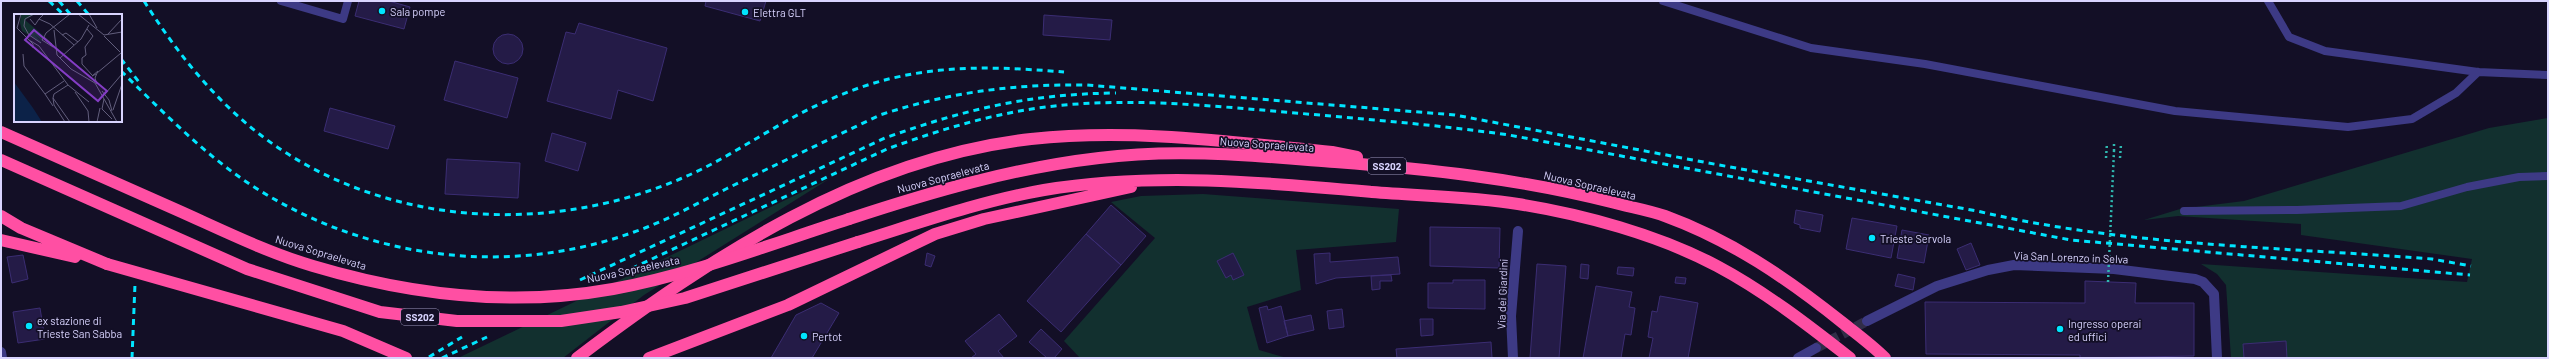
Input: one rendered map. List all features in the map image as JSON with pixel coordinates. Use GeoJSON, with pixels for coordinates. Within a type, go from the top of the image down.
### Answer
{"type":"FeatureCollection","features":[{"type":"Feature","properties":{"kind":"highway","name":"Nuova Sopraelevata"},"geometry":{"type":"LineString","coordinates":[[1,132],[257,246],[312,266],[383,285],[460,296],[566,295],[613,289],[676,275],[748,254],[849,219],[981,179],[1044,166],[1102,157],[1160,154],[1231,154],[1409,168],[1541,187],[1664,216],[1724,242],[1795,284],[1885,358]]}},
{"type":"Feature","properties":{"kind":"highway"},"geometry":{"type":"LineString","coordinates":[[577,358],[656,300],[758,235],[838,195],[911,166],[966,151],[1030,140],[1090,136],[1173,136],[1332,152],[1409,168]]}},
{"type":"Feature","properties":{"kind":"highway","name":"SS202"},"geometry":{"type":"LineString","coordinates":[[1,160],[247,269],[380,312],[457,321],[561,321],[621,312],[685,298],[987,202],[1044,190],[1099,183],[1171,179],[1231,180],[1509,203],[1573,215],[1633,231],[1716,266],[1804,322],[1850,358]]}},
{"type":"Feature","properties":{"kind":"highway"},"geometry":{"type":"LineString","coordinates":[[650,358],[788,305],[935,234],[984,219],[1171,179]]}},
{"type":"Feature","properties":{"kind":"highway"},"geometry":{"type":"LineString","coordinates":[[1,216],[21,228],[107,264]]}},
{"type":"Feature","properties":{"kind":"highway"},"geometry":{"type":"LineString","coordinates":[[1,240],[107,264],[343,331],[406,358]]}},
{"type":"Feature","properties":{"kind":"street","name":"Via dei Giardini"},"geometry":{"type":"LineString","coordinates":[[1513,358],[1511,316],[1518,231]]}},
{"type":"Feature","properties":{"kind":"street","name":"Via San Lorenzo in Selva"},"geometry":{"type":"LineString","coordinates":[[1867,321],[1937,286],[1988,270],[2014,265],[2114,269],[2195,279],[2203,282],[2214,294],[2217,358]]}},
{"type":"Feature","properties":{"kind":"street"},"geometry":{"type":"LineString","coordinates":[[1798,358],[1816,348]]}},
{"type":"Feature","properties":{"kind":"street"},"geometry":{"type":"LineString","coordinates":[[1,352],[2,358]]}},
{"type":"Feature","properties":{"kind":"lane"},"geometry":{"type":"LineString","coordinates":[[281,1],[343,19],[348,1]]}},
{"type":"Feature","properties":{"kind":"lane"},"geometry":{"type":"LineString","coordinates":[[1663,1],[1811,48],[1926,64],[2175,111],[2348,127],[2412,119],[2454,94],[2478,72]]}},
{"type":"Feature","properties":{"kind":"lane"},"geometry":{"type":"LineString","coordinates":[[2268,1],[2290,37],[2325,51],[2478,72],[2548,75]]}},
{"type":"Feature","properties":{"kind":"lane"},"geometry":{"type":"LineString","coordinates":[[2184,211],[2297,210],[2401,206],[2467,187],[2519,177],[2548,176]]}},
{"type":"Feature","properties":{"kind":"path"},"geometry":{"type":"LineString","coordinates":[[2106,158],[2107,143]]}},
{"type":"Feature","properties":{"kind":"path"},"geometry":{"type":"LineString","coordinates":[[2108,282],[2114,144]]}},
{"type":"Feature","properties":{"kind":"path"},"geometry":{"type":"LineString","coordinates":[[2120,158],[2121,144]]}},
{"type":"Feature","properties":{"kind":"green space"},"geometry":{"type":"Polygon","coordinates":[[[2548,118],[2548,358],[2231,358],[2226,285],[2217,274],[2201,264],[2467,282],[2472,259],[2301,235],[2301,224],[2178,216],[2144,220],[2180,209],[2244,201],[2489,128],[2548,118]]]}},
{"type":"Feature","properties":{"kind":"green space"},"geometry":{"type":"Polygon","coordinates":[[[829,179],[644,295],[563,358],[458,358],[829,179]]]}},
{"type":"Feature","properties":{"kind":"green space"},"geometry":{"type":"Polygon","coordinates":[[[1203,194],[1399,209],[1396,242],[1296,250],[1301,290],[1247,307],[1259,350],[1287,358],[1080,358],[1064,341],[1155,238],[1111,202],[1141,196],[1203,194]]]}},
{"type":"Feature","properties":{"kind":"building","name":"Sala pompe"},"geometry":{"type":"Polygon","coordinates":[[[359,1],[389,1],[410,7],[404,29],[355,16],[359,1]]]}},
{"type":"Feature","properties":{"kind":"building","name":"Elettra GLT"},"geometry":{"type":"Polygon","coordinates":[[[706,1],[766,1],[760,21],[705,6],[706,1]]]}},
{"type":"Feature","properties":{"kind":"building"},"geometry":{"type":"Polygon","coordinates":[[[1044,15],[1112,20],[1110,40],[1043,35],[1044,15]]]}},
{"type":"Feature","properties":{"kind":"building"},"geometry":{"type":"Polygon","coordinates":[[[579,23],[667,48],[653,101],[618,90],[611,119],[547,101],[566,32],[575,34],[579,23]]]}},
{"type":"Feature","properties":{"kind":"building"},"geometry":{"type":"Polygon","coordinates":[[[508,34],[519,38],[523,49],[519,60],[508,64],[497,60],[493,49],[497,38],[508,34]]]}},
{"type":"Feature","properties":{"kind":"building"},"geometry":{"type":"Polygon","coordinates":[[[455,61],[518,78],[507,118],[444,100],[455,61]]]}},
{"type":"Feature","properties":{"kind":"building"},"geometry":{"type":"Polygon","coordinates":[[[330,108],[395,126],[388,149],[324,131],[330,108]]]}},
{"type":"Feature","properties":{"kind":"building"},"geometry":{"type":"Polygon","coordinates":[[[552,133],[586,143],[578,171],[545,161],[552,133]]]}},
{"type":"Feature","properties":{"kind":"building"},"geometry":{"type":"Polygon","coordinates":[[[447,159],[520,163],[518,198],[445,194],[447,159]]]}},
{"type":"Feature","properties":{"kind":"building"},"geometry":{"type":"Polygon","coordinates":[[[1111,205],[1146,236],[1121,265],[1086,234],[1111,205]]]}},
{"type":"Feature","properties":{"kind":"building"},"geometry":{"type":"Polygon","coordinates":[[[1796,210],[1823,215],[1820,232],[1800,228],[1800,225],[1794,223],[1796,210]]]}},
{"type":"Feature","properties":{"kind":"building","name":"Trieste Servola"},"geometry":{"type":"Polygon","coordinates":[[[1852,218],[1897,226],[1891,258],[1846,249],[1852,218]]]}},
{"type":"Feature","properties":{"kind":"building"},"geometry":{"type":"Polygon","coordinates":[[[1430,227],[1500,228],[1499,268],[1430,266],[1430,227]]]}},
{"type":"Feature","properties":{"kind":"building"},"geometry":{"type":"Polygon","coordinates":[[[1902,230],[1929,235],[1924,263],[1897,258],[1902,230]]]}},
{"type":"Feature","properties":{"kind":"building"},"geometry":{"type":"Polygon","coordinates":[[[1086,234],[1121,265],[1061,332],[1027,301],[1086,234]]]}},
{"type":"Feature","properties":{"kind":"building"},"geometry":{"type":"Polygon","coordinates":[[[1971,243],[1980,265],[1966,270],[1957,249],[1971,243]]]}},
{"type":"Feature","properties":{"kind":"building"},"geometry":{"type":"Polygon","coordinates":[[[927,253],[935,256],[931,267],[925,265],[927,253]]]}},
{"type":"Feature","properties":{"kind":"building"},"geometry":{"type":"Polygon","coordinates":[[[1233,253],[1244,275],[1233,280],[1231,275],[1226,278],[1217,261],[1233,253]]]}},
{"type":"Feature","properties":{"kind":"building"},"geometry":{"type":"Polygon","coordinates":[[[1330,253],[1330,262],[1398,257],[1400,274],[1336,278],[1316,284],[1314,254],[1330,253]]]}},
{"type":"Feature","properties":{"kind":"building"},"geometry":{"type":"Polygon","coordinates":[[[23,255],[28,279],[12,283],[7,257],[23,255]]]}},
{"type":"Feature","properties":{"kind":"building"},"geometry":{"type":"Polygon","coordinates":[[[1537,264],[1566,266],[1559,358],[1530,358],[1537,264]]]}},
{"type":"Feature","properties":{"kind":"building"},"geometry":{"type":"Polygon","coordinates":[[[1581,264],[1589,265],[1588,279],[1580,278],[1581,264]]]}},
{"type":"Feature","properties":{"kind":"building"},"geometry":{"type":"Polygon","coordinates":[[[1618,267],[1634,268],[1633,276],[1617,274],[1618,267]]]}},
{"type":"Feature","properties":{"kind":"building"},"geometry":{"type":"Polygon","coordinates":[[[1898,274],[1915,278],[1913,290],[1895,286],[1898,274]]]}},
{"type":"Feature","properties":{"kind":"building"},"geometry":{"type":"Polygon","coordinates":[[[1391,275],[1392,281],[1380,281],[1380,289],[1372,290],[1371,276],[1391,275]]]}},
{"type":"Feature","properties":{"kind":"building"},"geometry":{"type":"Polygon","coordinates":[[[1676,277],[1686,278],[1685,284],[1675,283],[1676,277]]]}},
{"type":"Feature","properties":{"kind":"building"},"geometry":{"type":"Polygon","coordinates":[[[1453,280],[1485,280],[1485,309],[1428,308],[1428,283],[1453,283],[1453,280]]]}},
{"type":"Feature","properties":{"kind":"building","name":"Ingresso operai ed uffici"},"geometry":{"type":"Polygon","coordinates":[[[2085,281],[2136,283],[2135,303],[2194,303],[2194,356],[2080,358],[2080,355],[1926,354],[1925,302],[2085,303],[2085,281]]]}},
{"type":"Feature","properties":{"kind":"building"},"geometry":{"type":"Polygon","coordinates":[[[1596,286],[1632,292],[1629,307],[1635,308],[1631,335],[1625,334],[1621,358],[1583,358],[1596,286]]]}},
{"type":"Feature","properties":{"kind":"building"},"geometry":{"type":"Polygon","coordinates":[[[1660,296],[1698,303],[1688,358],[1649,358],[1653,338],[1648,337],[1652,311],[1657,312],[1660,296]]]}},
{"type":"Feature","properties":{"kind":"building","name":"Pertot"},"geometry":{"type":"Polygon","coordinates":[[[821,303],[839,313],[812,358],[771,358],[796,315],[821,303]]]}},
{"type":"Feature","properties":{"kind":"building"},"geometry":{"type":"Polygon","coordinates":[[[1267,306],[1268,310],[1281,306],[1288,336],[1267,343],[1259,308],[1267,306]]]}},
{"type":"Feature","properties":{"kind":"building","name":"ex stazione di Trieste San Sabba"},"geometry":{"type":"Polygon","coordinates":[[[40,308],[45,339],[18,343],[13,312],[40,308]]]}},
{"type":"Feature","properties":{"kind":"building"},"geometry":{"type":"Polygon","coordinates":[[[1342,309],[1344,327],[1329,329],[1327,311],[1342,309]]]}},
{"type":"Feature","properties":{"kind":"building"},"geometry":{"type":"Polygon","coordinates":[[[999,314],[1017,336],[998,351],[1004,358],[971,358],[976,354],[965,341],[999,314]]]}},
{"type":"Feature","properties":{"kind":"building"},"geometry":{"type":"Polygon","coordinates":[[[1311,315],[1314,330],[1288,336],[1284,321],[1311,315]]]}},
{"type":"Feature","properties":{"kind":"building"},"geometry":{"type":"Polygon","coordinates":[[[1420,319],[1433,319],[1433,335],[1421,336],[1420,319]]]}},
{"type":"Feature","properties":{"kind":"building"},"geometry":{"type":"Polygon","coordinates":[[[1041,329],[1062,349],[1054,358],[1047,358],[1029,342],[1041,329]]]}},
{"type":"Feature","properties":{"kind":"building"},"geometry":{"type":"Polygon","coordinates":[[[2286,341],[2287,358],[2244,358],[2243,344],[2286,341]]]}},
{"type":"Feature","properties":{"kind":"building"},"geometry":{"type":"Polygon","coordinates":[[[1491,342],[1492,358],[1397,358],[1396,349],[1491,342]]]}},
{"type":"Feature","properties":{"kind":"tunnel"},"geometry":{"type":"LineString","coordinates":[[1816,348],[1867,321]]}},
{"type":"Feature","properties":{"kind":"railway"},"geometry":{"type":"LineString","coordinates":[[49,1],[63,14]]}},
{"type":"Feature","properties":{"kind":"railway"},"geometry":{"type":"LineString","coordinates":[[59,1],[70,14]]}},
{"type":"Feature","properties":{"kind":"railway"},"geometry":{"type":"LineString","coordinates":[[77,1],[88,14]]}},
{"type":"Feature","properties":{"kind":"railway"},"geometry":{"type":"LineString","coordinates":[[144,1],[156,20],[195,72],[225,104],[258,133],[305,164],[355,188],[408,204],[463,213],[518,214],[573,209],[628,197],[680,179],[700,170],[811,108],[860,88],[889,79],[917,73],[974,68],[1003,68],[1064,72]]}},
{"type":"Feature","properties":{"kind":"railway"},"geometry":{"type":"LineString","coordinates":[[122,60],[139,82]]}},
{"type":"Feature","properties":{"kind":"railway"},"geometry":{"type":"LineString","coordinates":[[122,72],[181,129],[228,169],[289,207],[336,228],[384,243],[434,253],[484,257],[534,255],[585,246],[634,232],[658,223],[880,115],[931,100],[982,91],[1033,86],[1087,85],[1455,115],[1719,165],[1977,211],[2033,223],[2089,232],[2203,244],[2432,259],[2471,266]]}},
{"type":"Feature","properties":{"kind":"railway"},"geometry":{"type":"LineString","coordinates":[[580,280],[885,138],[943,119],[998,105],[1055,96],[1116,93]]}},
{"type":"Feature","properties":{"kind":"railway"},"geometry":{"type":"LineString","coordinates":[[622,273],[887,149],[928,135],[970,122],[1012,112],[1055,106],[1137,102],[1332,116],[1421,124],[1509,135],[2071,240],[2470,275]]}},
{"type":"Feature","properties":{"kind":"railway"},"geometry":{"type":"LineString","coordinates":[[132,358],[135,284]]}},
{"type":"Feature","properties":{"kind":"railway"},"geometry":{"type":"LineString","coordinates":[[429,357],[462,337]]}},
{"type":"Feature","properties":{"kind":"railway"},"geometry":{"type":"LineString","coordinates":[[442,358],[487,337]]}},
{"type":"Feature","properties":{"kind":"place","name":"Sala pompe"},"geometry":{"type":"Point","coordinates":[382,11]}},
{"type":"Feature","properties":{"kind":"place","name":"Elettra GLT"},"geometry":{"type":"Point","coordinates":[745,12]}},
{"type":"Feature","properties":{"kind":"place","name":"Trieste Servola"},"geometry":{"type":"Point","coordinates":[1872,238]}},
{"type":"Feature","properties":{"kind":"place","name":"ex stazione di Trieste San Sabba"},"geometry":{"type":"Point","coordinates":[29,326]}},
{"type":"Feature","properties":{"kind":"place","name":"Ingresso operai ed uffici"},"geometry":{"type":"Point","coordinates":[2060,329]}},
{"type":"Feature","properties":{"kind":"place","name":"Pertot"},"geometry":{"type":"Point","coordinates":[804,336]}}]}
